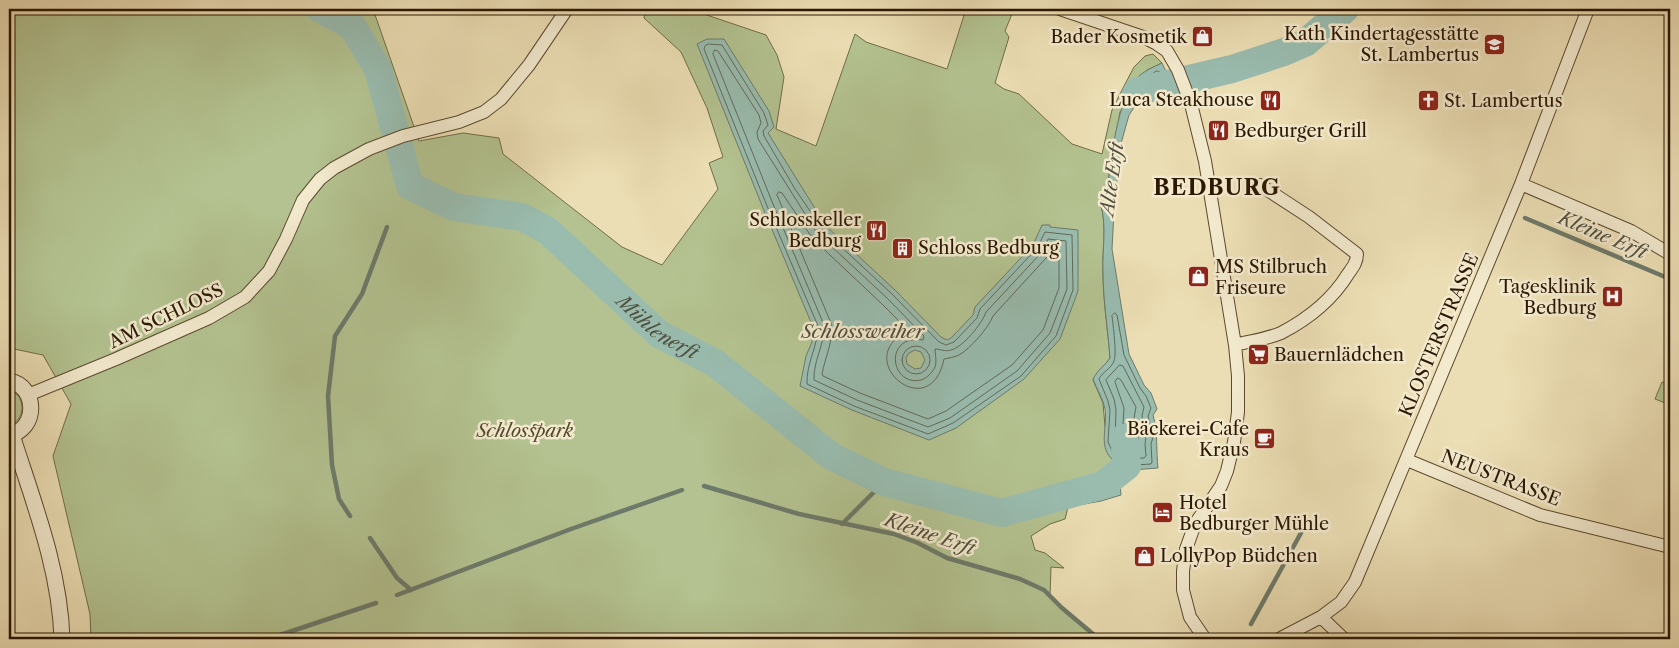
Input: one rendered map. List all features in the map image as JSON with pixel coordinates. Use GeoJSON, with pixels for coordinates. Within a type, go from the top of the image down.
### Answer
{"type":"FeatureCollection","features":[{"type":"Feature","properties":{"kind":"street","name":"AM SCHLOSS"},"geometry":{"type":"LineString","coordinates":[[28,395],[200,322],[245,297],[269,271],[286,239],[303,200],[320,179],[334,168],[369,149],[403,136],[459,122],[484,112],[501,99],[529,65],[567,9]]}},
{"type":"Feature","properties":{"kind":"street"},"geometry":{"type":"LineString","coordinates":[[1060,9],[1158,44],[1166,51],[1178,70],[1191,104],[1205,161],[1235,345],[1238,376],[1238,412],[1234,442],[1227,471],[1220,486],[1200,514],[1186,550],[1183,571],[1183,590],[1190,617],[1205,639]]}},
{"type":"Feature","properties":{"kind":"street","name":"KLOSTERSTRASSE"},"geometry":{"type":"LineString","coordinates":[[1279,639],[1321,617],[1341,602],[1356,582],[1521,184],[1588,9]]}},
{"type":"Feature","properties":{"kind":"street"},"geometry":{"type":"LineString","coordinates":[[1235,345],[1279,334],[1302,321],[1340,288],[1357,261],[1356,254],[1309,217],[1260,184]]}},
{"type":"Feature","properties":{"kind":"street"},"geometry":{"type":"LineString","coordinates":[[1521,184],[1631,231],[1670,254]]}},
{"type":"Feature","properties":{"kind":"street"},"geometry":{"type":"LineString","coordinates":[[9,381],[22,387],[28,395],[31,404],[31,414],[27,423],[20,430],[10,435],[48,546],[61,616],[62,639]]}},
{"type":"Feature","properties":{"kind":"street","name":"NEUSTRASSE"},"geometry":{"type":"LineString","coordinates":[[1406,460],[1540,515],[1670,547]]}},
{"type":"Feature","properties":{"kind":"street"},"geometry":{"type":"LineString","coordinates":[[1321,617],[1344,639]]}},
{"type":"Feature","properties":{"kind":"green space","name":"Schlosspark"},"geometry":{"type":"Polygon","coordinates":[[[9,9],[373,9],[419,141],[463,133],[499,138],[503,154],[622,247],[662,265],[718,189],[709,163],[723,157],[707,108],[681,52],[644,18],[645,9],[689,9],[766,35],[777,55],[784,77],[776,129],[816,146],[855,34],[866,42],[947,69],[966,9],[998,9],[1012,14],[1005,31],[1009,37],[995,83],[1004,89],[1019,94],[1072,144],[1102,154],[1112,110],[1124,86],[1134,67],[1145,56],[1153,54],[1162,63],[1147,70],[1120,112],[1107,186],[1101,206],[1104,230],[1104,294],[1110,358],[1093,380],[1103,403],[1105,426],[1114,461],[1113,468],[1110,475],[1104,481],[1067,497],[1068,507],[1065,519],[1050,524],[1031,536],[1035,550],[1045,553],[1064,568],[1051,567],[1050,596],[1076,621],[1103,639],[91,639],[90,614],[53,456],[71,404],[43,355],[9,348],[9,9]]]}},
{"type":"Feature","properties":{"kind":"green space"},"geometry":{"type":"Polygon","coordinates":[[[1662,382],[1670,384],[1670,405],[1655,399],[1662,382]]]}},
{"type":"Feature","properties":{"kind":"green space"},"geometry":{"type":"Polygon","coordinates":[[[9,389],[19,396],[22,410],[17,421],[9,426],[9,389]]]}},
{"type":"Feature","properties":{"kind":"water","name":"Schlossweiher"},"geometry":{"type":"Polygon","coordinates":[[[707,39],[724,39],[769,111],[774,127],[768,133],[826,226],[895,290],[941,337],[947,340],[973,315],[975,307],[1033,245],[1042,225],[1078,230],[1078,291],[1060,339],[1024,379],[956,428],[929,440],[852,410],[800,386],[806,356],[812,342],[813,327],[697,44],[707,39]],[[915,350],[909,353],[906,358],[907,364],[915,369],[921,368],[925,360],[921,352],[915,350]]]}},
{"type":"Feature","properties":{"kind":"water"},"geometry":{"type":"Polygon","coordinates":[[[1162,63],[1175,90],[1149,94],[1137,103],[1129,115],[1120,147],[1112,249],[1129,354],[1144,385],[1151,393],[1157,409],[1153,415],[1158,468],[1119,471],[1121,495],[1068,507],[1067,497],[1104,479],[1113,467],[1114,461],[1109,456],[1104,443],[1105,409],[1093,379],[1110,358],[1104,293],[1104,230],[1101,206],[1106,193],[1115,134],[1130,87],[1138,76],[1162,63]]]}},
{"type":"Feature","properties":{"kind":"waterway","name":"Mühlenerft"},"geometry":{"type":"LineString","coordinates":[[320,9],[352,26],[378,69],[410,186],[454,207],[522,217],[548,231],[659,334],[715,363],[831,456],[884,482],[1002,513],[1103,485],[1127,466],[1124,438]]}},
{"type":"Feature","properties":{"kind":"waterway","name":"Alte Erft"},"geometry":{"type":"LineString","coordinates":[[1136,94],[1138,91],[1232,69],[1284,52],[1305,43],[1345,9]]}},
{"type":"Feature","properties":{"kind":"waterway","name":"Kleine Erft"},"geometry":{"type":"LineString","coordinates":[[1525,218],[1670,279]]}},
{"type":"Feature","properties":{"kind":"waterway"},"geometry":{"type":"LineString","coordinates":[[350,516],[339,499],[332,465],[328,396],[335,336],[362,294],[387,227]]}},
{"type":"Feature","properties":{"kind":"waterway"},"geometry":{"type":"LineString","coordinates":[[842,524],[884,482]]}},
{"type":"Feature","properties":{"kind":"waterway","name":"Kleine Erft"},"geometry":{"type":"LineString","coordinates":[[704,486],[799,514],[894,534],[918,543],[947,558],[1020,579],[1044,590],[1099,639]]}},
{"type":"Feature","properties":{"kind":"waterway"},"geometry":{"type":"LineString","coordinates":[[397,595],[571,529],[682,490]]}},
{"type":"Feature","properties":{"kind":"waterway","name":"Kleine Erft"},"geometry":{"type":"LineString","coordinates":[[1251,624],[1302,531]]}},
{"type":"Feature","properties":{"kind":"waterway"},"geometry":{"type":"LineString","coordinates":[[370,538],[397,578],[411,590]]}},
{"type":"Feature","properties":{"kind":"waterway"},"geometry":{"type":"LineString","coordinates":[[268,639],[376,603]]}},
{"type":"Feature","properties":{"kind":"place","name":"Bader Kosmetik"},"geometry":{"type":"Point","coordinates":[1203,37]}},
{"type":"Feature","properties":{"kind":"place","name":"Kath Kindertagesstätte St. Lambertus"},"geometry":{"type":"Point","coordinates":[1495,44]}},
{"type":"Feature","properties":{"kind":"place","name":"Luca Steakhouse"},"geometry":{"type":"Point","coordinates":[1270,100]}},
{"type":"Feature","properties":{"kind":"place","name":"St. Lambertus"},"geometry":{"type":"Point","coordinates":[1428,101]}},
{"type":"Feature","properties":{"kind":"place","name":"Bedburger Grill"},"geometry":{"type":"Point","coordinates":[1218,131]}},
{"type":"Feature","properties":{"kind":"place","name":"Schlosskeller Bedburg"},"geometry":{"type":"Point","coordinates":[877,230]}},
{"type":"Feature","properties":{"kind":"place","name":"Schloss Bedburg"},"geometry":{"type":"Point","coordinates":[902,248]}},
{"type":"Feature","properties":{"kind":"place","name":"MS Stilbruch Friseure"},"geometry":{"type":"Point","coordinates":[1199,277]}},
{"type":"Feature","properties":{"kind":"place","name":"Tagesklinik Bedburg"},"geometry":{"type":"Point","coordinates":[1612,297]}},
{"type":"Feature","properties":{"kind":"place","name":"Bauernlädchen"},"geometry":{"type":"Point","coordinates":[1258,355]}},
{"type":"Feature","properties":{"kind":"place","name":"Bäckerei-Cafe Kraus"},"geometry":{"type":"Point","coordinates":[1265,439]}},
{"type":"Feature","properties":{"kind":"place","name":"Hotel Bedburger Mühle"},"geometry":{"type":"Point","coordinates":[1163,513]}},
{"type":"Feature","properties":{"kind":"place","name":"LollyPop Büdchen"},"geometry":{"type":"Point","coordinates":[1144,556]}},
{"type":"Feature","properties":{"kind":"district","name":"BEDBURG"},"geometry":{"type":"Point","coordinates":[1217,187]}}]}
